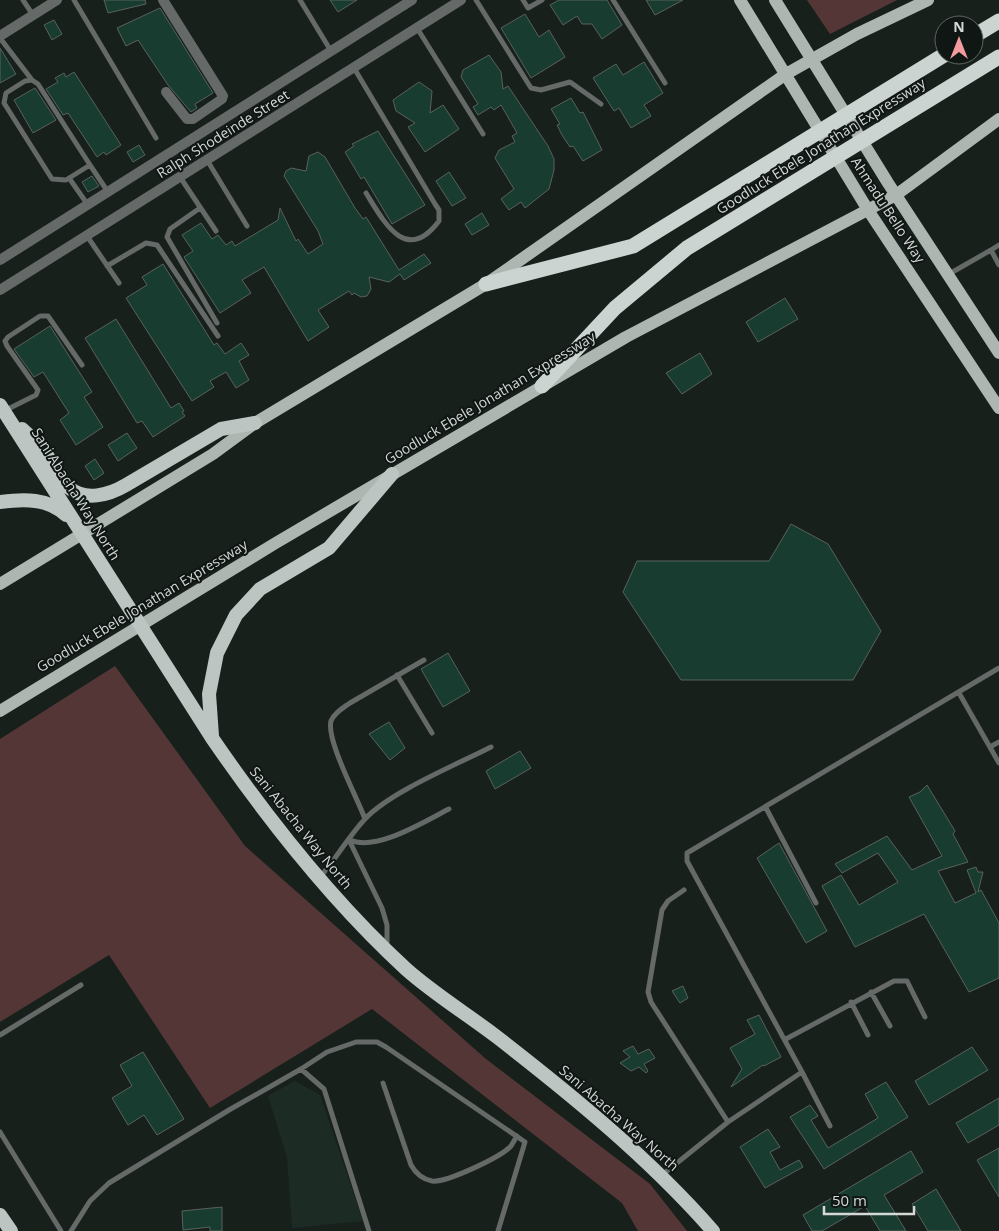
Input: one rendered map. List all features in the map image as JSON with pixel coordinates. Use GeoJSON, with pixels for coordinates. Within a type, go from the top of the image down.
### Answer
{"type":"FeatureCollection","features":[{"type":"Feature","properties":{"kind":"highway"},"geometry":{"type":"LineString","coordinates":[[984,30],[999,21]]}},
{"type":"Feature","properties":{"kind":"highway","name":"Goodluck Ebele Jonathan Expressway"},"geometry":{"type":"LineString","coordinates":[[542,386],[614,308],[687,248],[999,57]]}},
{"type":"Feature","properties":{"kind":"highway","name":"Goodluck Ebele Jonathan Expressway"},"geometry":{"type":"LineString","coordinates":[[486,284],[633,246],[934,60]]}},
{"type":"Feature","properties":{"kind":"highway"},"geometry":{"type":"LineString","coordinates":[[2,408],[42,450],[68,487],[87,495],[114,492],[221,429],[255,423]]}},
{"type":"Feature","properties":{"kind":"highway","name":"Sani Abacha Way North"},"geometry":{"type":"LineString","coordinates":[[2,408],[212,738],[246,788],[318,879],[407,970],[592,1112],[660,1177],[677,1190],[713,1231]]}},
{"type":"Feature","properties":{"kind":"highway"},"geometry":{"type":"LineString","coordinates":[[212,738],[209,694],[217,653],[236,615],[260,589],[329,548],[392,474]]}},
{"type":"Feature","properties":{"kind":"highway"},"geometry":{"type":"LineString","coordinates":[[0,502],[18,500],[42,501],[59,508],[74,523]]}},
{"type":"Feature","properties":{"kind":"highway"},"geometry":{"type":"LineString","coordinates":[[0,1215],[10,1231]]}},
{"type":"Feature","properties":{"kind":"main road","name":"Ahmadu Bello Way"},"geometry":{"type":"LineString","coordinates":[[740,0],[868,210],[999,408]]}},
{"type":"Feature","properties":{"kind":"main road","name":"Ahmadu Bello Way"},"geometry":{"type":"LineString","coordinates":[[775,0],[888,183],[999,353]]}},
{"type":"Feature","properties":{"kind":"main road"},"geometry":{"type":"LineString","coordinates":[[0,584],[213,454],[255,423],[486,284],[786,74],[811,59],[928,0]]}},
{"type":"Feature","properties":{"kind":"main road","name":"Goodluck Ebele Jonathan Expressway"},"geometry":{"type":"LineString","coordinates":[[0,711],[392,474],[626,337],[896,195],[999,119]]}},
{"type":"Feature","properties":{"kind":"street"},"geometry":{"type":"LineString","coordinates":[[0,37],[57,0]]}},
{"type":"Feature","properties":{"kind":"street"},"geometry":{"type":"LineString","coordinates":[[163,0],[223,96],[222,99],[193,119],[187,120],[166,92]]}},
{"type":"Feature","properties":{"kind":"street","name":"Ralph Shodeinde Street"},"geometry":{"type":"LineString","coordinates":[[0,260],[412,0]]}},
{"type":"Feature","properties":{"kind":"street","name":"Ralph Shodeinde Street"},"geometry":{"type":"LineString","coordinates":[[0,290],[460,0]]}},
{"type":"Feature","properties":{"kind":"lane"},"geometry":{"type":"LineString","coordinates":[[23,0],[33,16]]}},
{"type":"Feature","properties":{"kind":"lane"},"geometry":{"type":"LineString","coordinates":[[74,0],[156,138]]}},
{"type":"Feature","properties":{"kind":"lane"},"geometry":{"type":"LineString","coordinates":[[300,0],[332,51]]}},
{"type":"Feature","properties":{"kind":"lane"},"geometry":{"type":"LineString","coordinates":[[476,0],[531,88],[541,90],[570,82],[601,104]]}},
{"type":"Feature","properties":{"kind":"lane"},"geometry":{"type":"LineString","coordinates":[[523,0],[528,8],[542,0]]}},
{"type":"Feature","properties":{"kind":"lane"},"geometry":{"type":"LineString","coordinates":[[613,0],[665,83]]}},
{"type":"Feature","properties":{"kind":"lane"},"geometry":{"type":"LineString","coordinates":[[417,28],[483,134]]}},
{"type":"Feature","properties":{"kind":"lane"},"geometry":{"type":"LineString","coordinates":[[0,37],[32,80],[38,84],[108,192]]}},
{"type":"Feature","properties":{"kind":"lane"},"geometry":{"type":"LineString","coordinates":[[353,68],[435,204],[438,210],[439,221],[419,238],[410,241],[403,239],[388,228],[366,193]]}},
{"type":"Feature","properties":{"kind":"lane"},"geometry":{"type":"LineString","coordinates":[[32,80],[6,93],[4,103],[52,179],[58,181],[69,178],[90,165]]}},
{"type":"Feature","properties":{"kind":"lane"},"geometry":{"type":"LineString","coordinates":[[207,160],[247,226]]}},
{"type":"Feature","properties":{"kind":"lane"},"geometry":{"type":"LineString","coordinates":[[180,177],[216,231]]}},
{"type":"Feature","properties":{"kind":"lane"},"geometry":{"type":"LineString","coordinates":[[69,178],[88,205]]}},
{"type":"Feature","properties":{"kind":"lane"},"geometry":{"type":"LineString","coordinates":[[200,208],[170,229],[167,237],[217,323]]}},
{"type":"Feature","properties":{"kind":"lane"},"geometry":{"type":"LineString","coordinates":[[87,236],[119,283]]}},
{"type":"Feature","properties":{"kind":"lane"},"geometry":{"type":"LineString","coordinates":[[107,266],[146,243],[154,243],[163,250],[218,336]]}},
{"type":"Feature","properties":{"kind":"lane"},"geometry":{"type":"LineString","coordinates":[[949,274],[999,245]]}},
{"type":"Feature","properties":{"kind":"lane"},"geometry":{"type":"LineString","coordinates":[[991,250],[999,265]]}},
{"type":"Feature","properties":{"kind":"lane"},"geometry":{"type":"LineString","coordinates":[[2,408],[36,395],[38,390],[5,341],[8,337],[40,316],[48,316],[82,365]]}},
{"type":"Feature","properties":{"kind":"lane"},"geometry":{"type":"LineString","coordinates":[[365,819],[348,776],[335,751],[331,738],[332,721],[340,710],[424,660]]}},
{"type":"Feature","properties":{"kind":"lane"},"geometry":{"type":"LineString","coordinates":[[830,1126],[786,1040],[687,861],[687,854],[693,848],[766,808],[999,668]]}},
{"type":"Feature","properties":{"kind":"lane"},"geometry":{"type":"LineString","coordinates":[[397,675],[432,733]]}},
{"type":"Feature","properties":{"kind":"lane"},"geometry":{"type":"LineString","coordinates":[[959,693],[999,763]]}},
{"type":"Feature","properties":{"kind":"lane"},"geometry":{"type":"LineString","coordinates":[[990,747],[999,742]]}},
{"type":"Feature","properties":{"kind":"lane"},"geometry":{"type":"LineString","coordinates":[[318,879],[365,819],[395,796],[491,748]]}},
{"type":"Feature","properties":{"kind":"lane"},"geometry":{"type":"LineString","coordinates":[[766,808],[816,903]]}},
{"type":"Feature","properties":{"kind":"lane"},"geometry":{"type":"LineString","coordinates":[[349,840],[359,844],[370,843],[407,830],[449,809]]}},
{"type":"Feature","properties":{"kind":"lane"},"geometry":{"type":"LineString","coordinates":[[349,840],[382,908],[387,924],[387,949]]}},
{"type":"Feature","properties":{"kind":"lane"},"geometry":{"type":"LineString","coordinates":[[684,890],[668,901],[662,910],[648,992],[651,1002],[728,1122]]}},
{"type":"Feature","properties":{"kind":"lane"},"geometry":{"type":"LineString","coordinates":[[786,1040],[851,1002],[894,981],[907,981],[925,1017]]}},
{"type":"Feature","properties":{"kind":"lane"},"geometry":{"type":"LineString","coordinates":[[0,1035],[81,985]]}},
{"type":"Feature","properties":{"kind":"lane"},"geometry":{"type":"LineString","coordinates":[[871,992],[890,1026]]}},
{"type":"Feature","properties":{"kind":"lane"},"geometry":{"type":"LineString","coordinates":[[851,1002],[868,1035]]}},
{"type":"Feature","properties":{"kind":"lane"},"geometry":{"type":"LineString","coordinates":[[71,1231],[90,1201],[109,1182],[327,1052],[356,1042],[377,1042],[526,1142],[498,1231]]}},
{"type":"Feature","properties":{"kind":"lane"},"geometry":{"type":"LineString","coordinates":[[301,1069],[324,1089],[369,1231]]}},
{"type":"Feature","properties":{"kind":"lane"},"geometry":{"type":"LineString","coordinates":[[660,1177],[728,1122],[802,1072]]}},
{"type":"Feature","properties":{"kind":"lane"},"geometry":{"type":"LineString","coordinates":[[384,1083],[411,1165],[416,1174],[426,1179],[433,1181],[444,1180],[494,1158],[511,1146],[517,1136]]}},
{"type":"Feature","properties":{"kind":"lane"},"geometry":{"type":"LineString","coordinates":[[0,1132],[61,1231]]}},
{"type":"Feature","properties":{"kind":"shaded area"},"geometry":{"type":"Polygon","coordinates":[[[807,0],[897,0],[830,34],[807,0]]]}},
{"type":"Feature","properties":{"kind":"shaded area"},"geometry":{"type":"Polygon","coordinates":[[[115,666],[245,846],[486,1059],[650,1184],[687,1231],[638,1231],[622,1203],[372,1009],[210,1108],[109,955],[0,1022],[0,739],[115,666]]]}},
{"type":"Feature","properties":{"kind":"shaded area"},"geometry":{"type":"Polygon","coordinates":[[[295,1081],[320,1095],[363,1221],[292,1228],[287,1157],[268,1096],[295,1081]]]}},
{"type":"Feature","properties":{"kind":"building"},"geometry":{"type":"Polygon","coordinates":[[[104,0],[145,0],[146,4],[108,13],[104,0]]]}},
{"type":"Feature","properties":{"kind":"building"},"geometry":{"type":"Polygon","coordinates":[[[330,0],[357,0],[338,12],[330,0]]]}},
{"type":"Feature","properties":{"kind":"building"},"geometry":{"type":"Polygon","coordinates":[[[559,0],[607,0],[622,25],[602,39],[592,24],[582,24],[577,16],[563,25],[550,5],[559,0]]]}},
{"type":"Feature","properties":{"kind":"building"},"geometry":{"type":"Polygon","coordinates":[[[646,0],[683,0],[655,15],[646,0]]]}},
{"type":"Feature","properties":{"kind":"building"},"geometry":{"type":"Polygon","coordinates":[[[160,8],[213,93],[195,104],[197,108],[191,112],[168,85],[138,40],[126,46],[117,28],[160,8]]]}},
{"type":"Feature","properties":{"kind":"building"},"geometry":{"type":"Polygon","coordinates":[[[525,14],[539,37],[549,30],[565,57],[531,78],[501,28],[525,14]]]}},
{"type":"Feature","properties":{"kind":"building"},"geometry":{"type":"Polygon","coordinates":[[[54,20],[62,34],[52,40],[44,25],[54,20]]]}},
{"type":"Feature","properties":{"kind":"building"},"geometry":{"type":"Polygon","coordinates":[[[0,48],[16,74],[0,83],[0,48]]]}},
{"type":"Feature","properties":{"kind":"building"},"geometry":{"type":"Polygon","coordinates":[[[489,55],[501,72],[503,89],[508,86],[548,146],[554,159],[554,170],[549,189],[525,208],[521,202],[509,210],[501,199],[514,189],[495,158],[499,150],[515,142],[512,136],[517,133],[501,105],[494,110],[491,107],[478,115],[473,107],[478,104],[461,77],[463,70],[489,55]]]}},
{"type":"Feature","properties":{"kind":"building"},"geometry":{"type":"Polygon","coordinates":[[[644,62],[663,93],[644,105],[651,116],[631,128],[619,108],[614,111],[593,78],[616,64],[623,75],[644,62]]]}},
{"type":"Feature","properties":{"kind":"building"},"geometry":{"type":"Polygon","coordinates":[[[74,72],[121,145],[106,155],[104,152],[97,157],[68,113],[63,115],[46,89],[58,82],[55,78],[64,73],[66,77],[74,72]]]}},
{"type":"Feature","properties":{"kind":"building"},"geometry":{"type":"Polygon","coordinates":[[[419,82],[432,91],[430,113],[443,105],[459,129],[425,152],[408,127],[415,123],[396,111],[393,100],[419,82]]]}},
{"type":"Feature","properties":{"kind":"building"},"geometry":{"type":"Polygon","coordinates":[[[35,88],[56,120],[33,133],[14,100],[35,88]]]}},
{"type":"Feature","properties":{"kind":"building"},"geometry":{"type":"Polygon","coordinates":[[[571,98],[580,113],[583,112],[602,150],[583,161],[573,146],[570,147],[562,135],[557,125],[560,124],[551,109],[571,98]]]}},
{"type":"Feature","properties":{"kind":"building"},"geometry":{"type":"Polygon","coordinates":[[[378,131],[425,205],[392,224],[364,177],[361,179],[345,152],[354,146],[352,144],[378,131]]]}},
{"type":"Feature","properties":{"kind":"building"},"geometry":{"type":"Polygon","coordinates":[[[139,145],[145,155],[133,162],[127,152],[139,145]]]}},
{"type":"Feature","properties":{"kind":"building"},"geometry":{"type":"Polygon","coordinates":[[[318,152],[325,157],[355,208],[363,219],[366,217],[399,270],[424,254],[431,263],[404,280],[400,274],[389,282],[369,277],[371,289],[367,296],[361,297],[354,293],[352,295],[349,291],[318,310],[329,327],[308,341],[264,267],[242,280],[251,293],[220,313],[184,257],[193,251],[182,235],[201,223],[212,239],[218,235],[226,245],[232,241],[235,246],[278,220],[280,208],[296,241],[298,239],[308,254],[323,244],[318,231],[284,176],[286,171],[291,168],[306,171],[309,156],[318,152]]]}},
{"type":"Feature","properties":{"kind":"building"},"geometry":{"type":"Polygon","coordinates":[[[449,172],[466,198],[452,206],[436,181],[449,172]]]}},
{"type":"Feature","properties":{"kind":"building"},"geometry":{"type":"Polygon","coordinates":[[[92,176],[99,186],[88,192],[82,182],[92,176]]]}},
{"type":"Feature","properties":{"kind":"building"},"geometry":{"type":"Polygon","coordinates":[[[482,213],[489,225],[472,235],[465,224],[482,213]]]}},
{"type":"Feature","properties":{"kind":"building"},"geometry":{"type":"Polygon","coordinates":[[[163,264],[214,345],[217,343],[225,354],[241,343],[249,355],[239,361],[249,380],[236,388],[226,372],[210,381],[214,387],[192,401],[126,298],[147,285],[142,277],[163,264]]]}},
{"type":"Feature","properties":{"kind":"building"},"geometry":{"type":"Polygon","coordinates":[[[785,298],[798,319],[758,342],[746,322],[785,298]]]}},
{"type":"Feature","properties":{"kind":"building"},"geometry":{"type":"Polygon","coordinates":[[[116,319],[171,408],[179,403],[184,411],[182,412],[185,416],[153,437],[142,421],[137,423],[85,338],[116,319]]]}},
{"type":"Feature","properties":{"kind":"building"},"geometry":{"type":"Polygon","coordinates":[[[50,326],[92,392],[84,397],[103,427],[76,445],[60,420],[69,413],[43,372],[34,377],[14,349],[50,326]]]}},
{"type":"Feature","properties":{"kind":"building"},"geometry":{"type":"Polygon","coordinates":[[[700,353],[712,374],[682,394],[666,373],[700,353]]]}},
{"type":"Feature","properties":{"kind":"building"},"geometry":{"type":"Polygon","coordinates":[[[127,433],[137,448],[118,461],[108,445],[127,433]]]}},
{"type":"Feature","properties":{"kind":"building"},"geometry":{"type":"Polygon","coordinates":[[[95,459],[104,473],[94,480],[85,466],[95,459]]]}},
{"type":"Feature","properties":{"kind":"building"},"geometry":{"type":"Polygon","coordinates":[[[791,524],[828,544],[881,631],[853,680],[681,680],[623,592],[637,561],[769,561],[791,524]]]}},
{"type":"Feature","properties":{"kind":"building"},"geometry":{"type":"Polygon","coordinates":[[[448,653],[470,691],[443,707],[421,669],[448,653]]]}},
{"type":"Feature","properties":{"kind":"building"},"geometry":{"type":"Polygon","coordinates":[[[389,722],[405,748],[390,760],[369,734],[389,722]]]}},
{"type":"Feature","properties":{"kind":"building"},"geometry":{"type":"Polygon","coordinates":[[[520,751],[531,768],[495,789],[486,771],[520,751]]]}},
{"type":"Feature","properties":{"kind":"building"},"geometry":{"type":"Polygon","coordinates":[[[927,785],[955,831],[953,834],[968,862],[938,871],[955,903],[976,893],[967,870],[976,867],[978,872],[983,872],[978,892],[981,890],[999,923],[999,978],[969,992],[924,914],[855,947],[822,886],[841,875],[859,905],[898,882],[878,853],[842,873],[835,864],[887,836],[912,870],[942,856],[909,797],[920,792],[927,785]]]}},
{"type":"Feature","properties":{"kind":"building"},"geometry":{"type":"Polygon","coordinates":[[[779,843],[827,931],[806,943],[757,858],[779,843]]]}},
{"type":"Feature","properties":{"kind":"building"},"geometry":{"type":"Polygon","coordinates":[[[683,986],[688,998],[680,1003],[672,991],[683,986]]]}},
{"type":"Feature","properties":{"kind":"building"},"geometry":{"type":"Polygon","coordinates":[[[759,1015],[781,1057],[763,1065],[731,1087],[742,1069],[730,1048],[755,1034],[747,1020],[759,1015]]]}},
{"type":"Feature","properties":{"kind":"building"},"geometry":{"type":"Polygon","coordinates":[[[633,1046],[638,1054],[649,1049],[655,1058],[644,1064],[648,1071],[646,1073],[639,1067],[631,1071],[620,1063],[630,1057],[623,1051],[633,1046]]]}},
{"type":"Feature","properties":{"kind":"building"},"geometry":{"type":"Polygon","coordinates":[[[972,1047],[988,1070],[929,1105],[915,1081],[972,1047]]]}},
{"type":"Feature","properties":{"kind":"building"},"geometry":{"type":"Polygon","coordinates":[[[143,1052],[184,1119],[157,1135],[144,1115],[128,1125],[112,1098],[132,1086],[120,1065],[143,1052]]]}},
{"type":"Feature","properties":{"kind":"building"},"geometry":{"type":"Polygon","coordinates":[[[886,1082],[908,1117],[824,1169],[790,1117],[810,1105],[818,1116],[811,1120],[828,1148],[878,1118],[865,1094],[886,1082]]]}},
{"type":"Feature","properties":{"kind":"building"},"geometry":{"type":"Polygon","coordinates":[[[999,1098],[999,1125],[968,1143],[956,1123],[999,1098]]]}},
{"type":"Feature","properties":{"kind":"building"},"geometry":{"type":"Polygon","coordinates":[[[768,1129],[780,1147],[770,1152],[780,1170],[799,1160],[803,1167],[765,1188],[740,1147],[768,1129]]]}},
{"type":"Feature","properties":{"kind":"building"},"geometry":{"type":"Polygon","coordinates":[[[999,1148],[999,1197],[977,1160],[999,1148]]]}},
{"type":"Feature","properties":{"kind":"building"},"geometry":{"type":"Polygon","coordinates":[[[911,1151],[923,1172],[884,1195],[906,1231],[880,1231],[865,1206],[822,1231],[812,1231],[803,1215],[911,1151]]]}},
{"type":"Feature","properties":{"kind":"building"},"geometry":{"type":"Polygon","coordinates":[[[936,1189],[961,1231],[928,1231],[912,1204],[936,1189]]]}},
{"type":"Feature","properties":{"kind":"building"},"geometry":{"type":"Polygon","coordinates":[[[222,1207],[222,1231],[210,1231],[210,1227],[183,1230],[182,1211],[222,1207]]]}}]}
